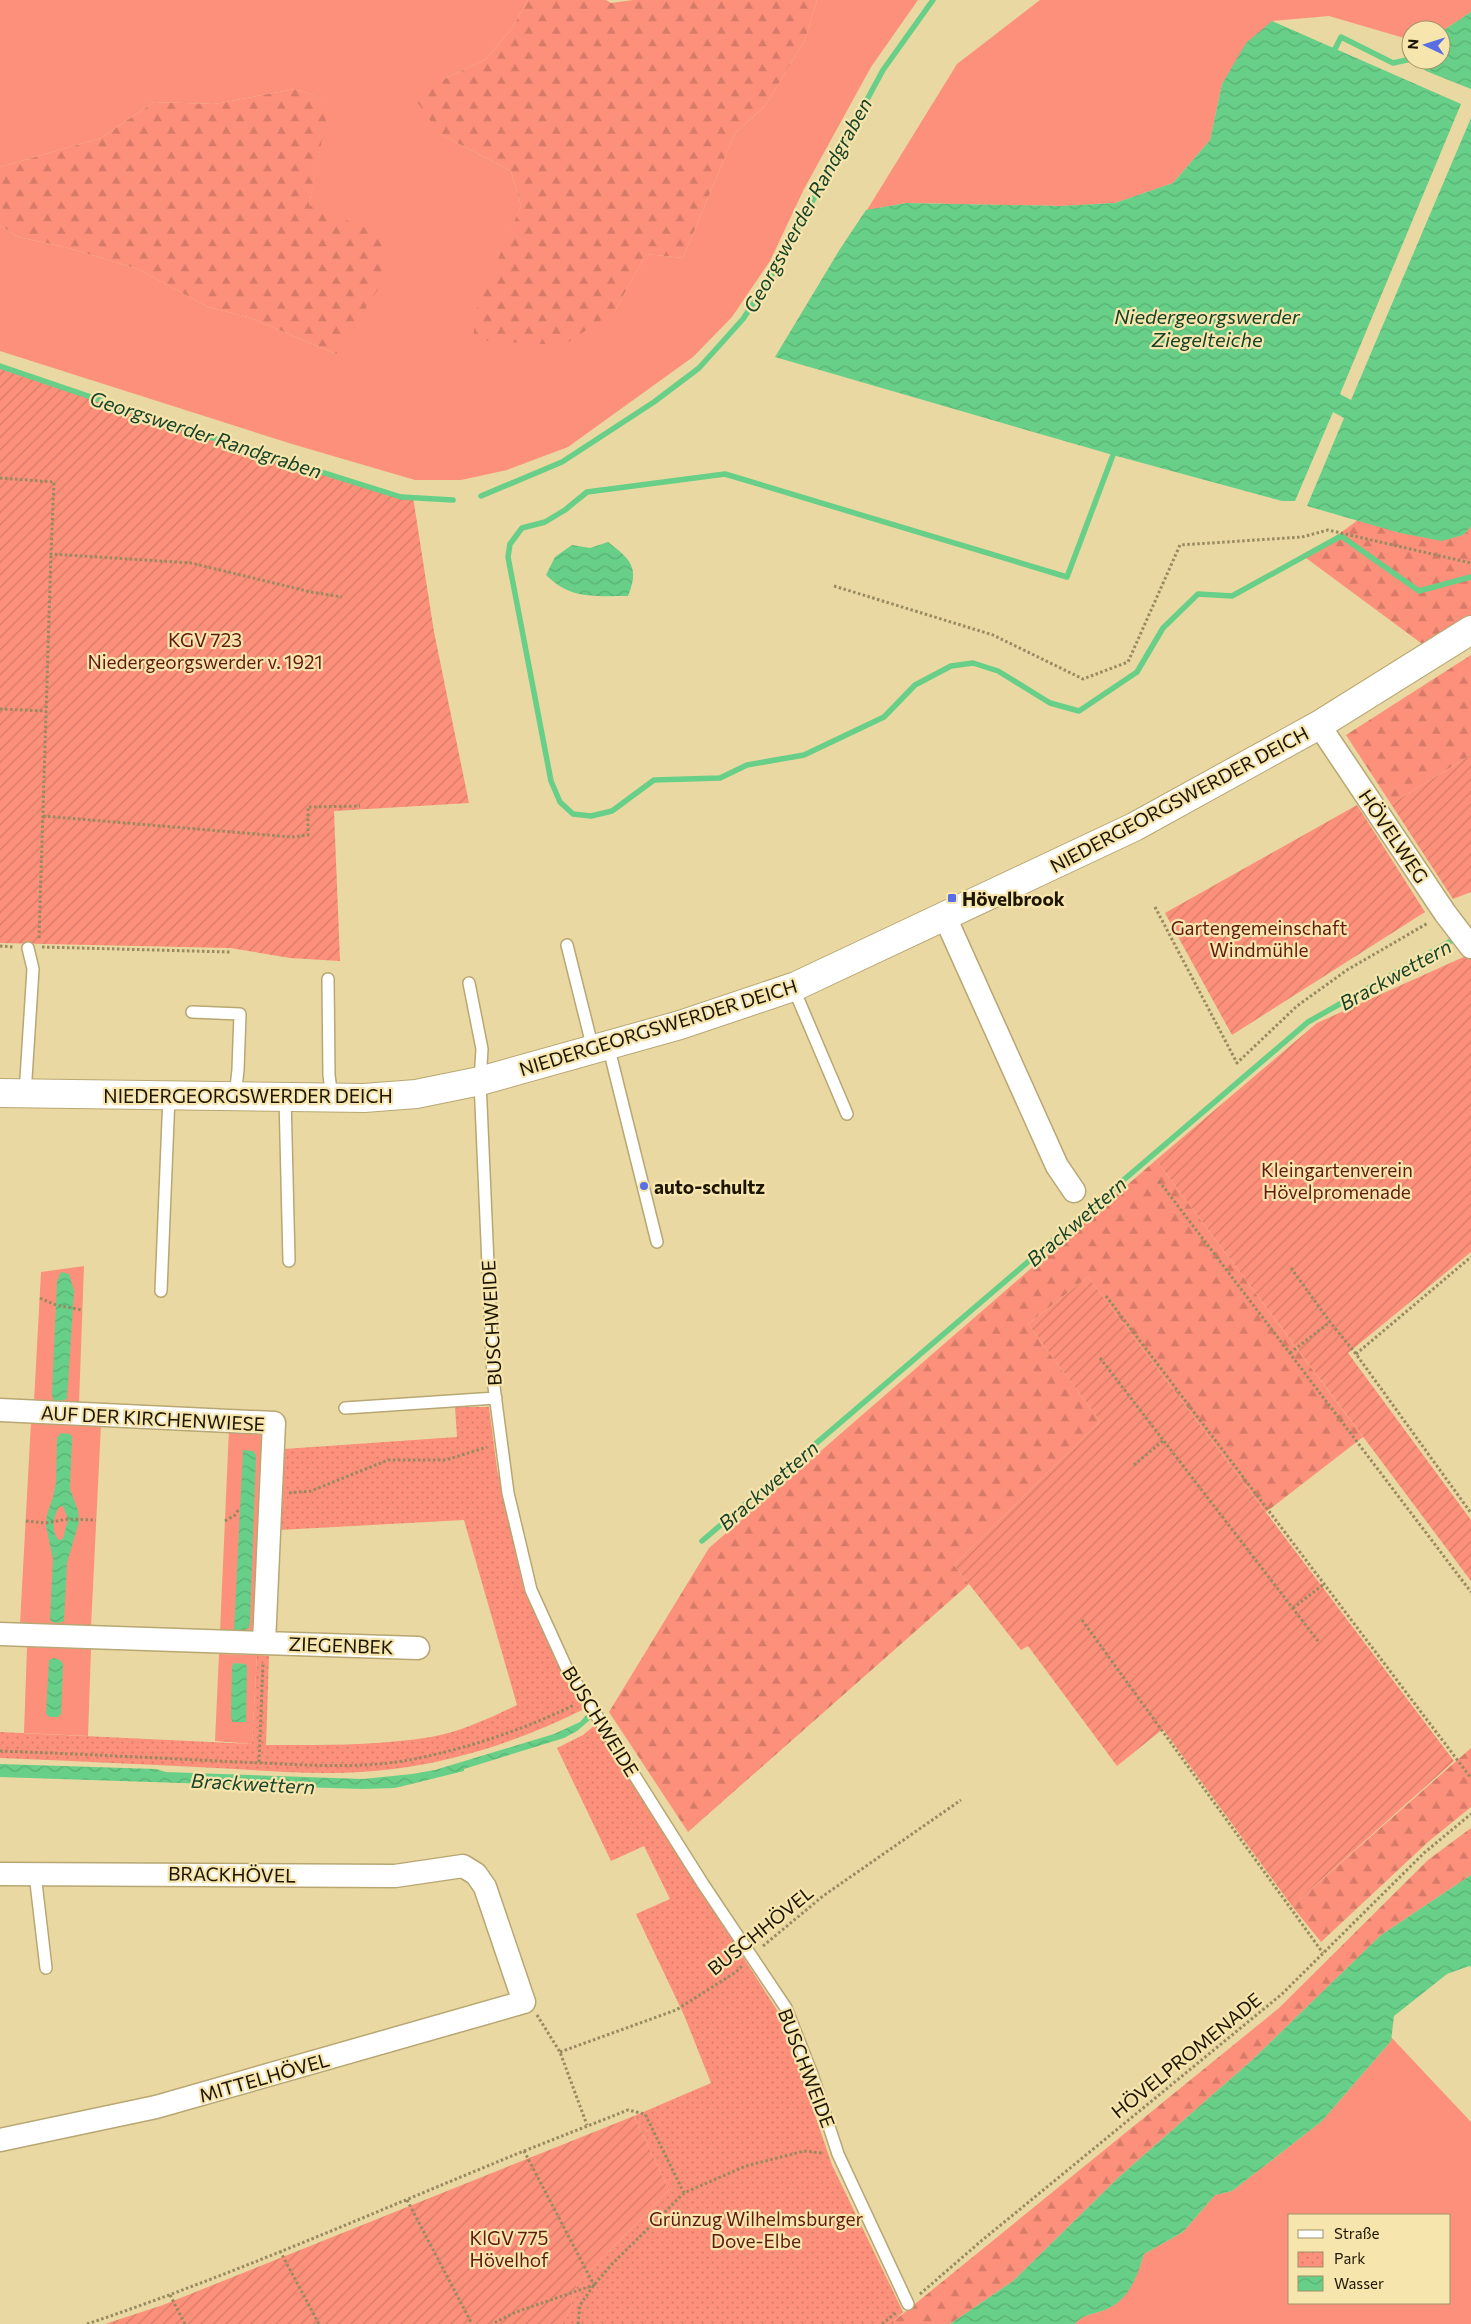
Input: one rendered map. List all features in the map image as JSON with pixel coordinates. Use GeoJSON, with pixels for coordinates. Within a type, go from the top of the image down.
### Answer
{"type":"FeatureCollection","features":[{"type":"Feature","properties":{"kind":"street","name":"NIEDERGEORGSWERDER DEICH"},"geometry":{"type":"LineString","coordinates":[[12,1094],[364,1098],[416,1094],[480,1081],[730,1009],[793,987],[1134,827],[1319,725],[1471,630]]}},
{"type":"Feature","properties":{"kind":"street","name":"HÖVELWEG"},"geometry":{"type":"LineString","coordinates":[[1319,725],[1451,921],[1471,947]]}},
{"type":"Feature","properties":{"kind":"street"},"geometry":{"type":"LineString","coordinates":[[945,917],[1057,1166],[1074,1192]]}},
{"type":"Feature","properties":{"kind":"street","name":"AUF DER KIRCHENWIESE"},"geometry":{"type":"LineString","coordinates":[[0,1410],[274,1422],[264,1643]]}},
{"type":"Feature","properties":{"kind":"street"},"geometry":{"type":"LineString","coordinates":[[0,1634],[264,1643]]}},
{"type":"Feature","properties":{"kind":"street","name":"ZIEGENBEK"},"geometry":{"type":"LineString","coordinates":[[264,1643],[418,1648]]}},
{"type":"Feature","properties":{"kind":"street","name":"BRACKHÖVEL"},"geometry":{"type":"LineString","coordinates":[[0,1874],[395,1876],[462,1866],[476,1874],[485,1886],[524,2002]]}},
{"type":"Feature","properties":{"kind":"street","name":"MITTELHÖVEL"},"geometry":{"type":"LineString","coordinates":[[0,2140],[156,2107],[524,2002]]}},
{"type":"Feature","properties":{"kind":"lane"},"geometry":{"type":"LineString","coordinates":[[566,945],[601,1047],[657,1242]]}},
{"type":"Feature","properties":{"kind":"lane"},"geometry":{"type":"LineString","coordinates":[[12,1094],[33,969],[28,948]]}},
{"type":"Feature","properties":{"kind":"lane"},"geometry":{"type":"LineString","coordinates":[[328,978],[329,1074],[332,1098]]}},
{"type":"Feature","properties":{"kind":"lane","name":"BUSCHWEIDE"},"geometry":{"type":"LineString","coordinates":[[469,982],[482,1049],[480,1081],[496,1398],[508,1493],[530,1590],[566,1667],[703,1884],[786,2008],[812,2074],[838,2154],[908,2304]]}},
{"type":"Feature","properties":{"kind":"lane"},"geometry":{"type":"LineString","coordinates":[[793,987],[847,1114]]}},
{"type":"Feature","properties":{"kind":"lane"},"geometry":{"type":"LineString","coordinates":[[192,1012],[240,1014],[235,1097]]}},
{"type":"Feature","properties":{"kind":"lane"},"geometry":{"type":"LineString","coordinates":[[161,1291],[169,1096]]}},
{"type":"Feature","properties":{"kind":"lane"},"geometry":{"type":"LineString","coordinates":[[285,1098],[289,1261]]}},
{"type":"Feature","properties":{"kind":"lane"},"geometry":{"type":"LineString","coordinates":[[345,1408],[496,1398]]}},
{"type":"Feature","properties":{"kind":"lane"},"geometry":{"type":"LineString","coordinates":[[36,1874],[46,1968]]}},
{"type":"Feature","properties":{"kind":"path"},"geometry":{"type":"LineString","coordinates":[[0,478],[54,482],[38,947],[230,952]]}},
{"type":"Feature","properties":{"kind":"path"},"geometry":{"type":"LineString","coordinates":[[834,586],[993,635],[1083,679],[1128,662],[1180,545],[1302,537],[1328,530],[1471,563]]}},
{"type":"Feature","properties":{"kind":"path"},"geometry":{"type":"LineString","coordinates":[[51,554],[191,563],[310,592],[342,597]]}},
{"type":"Feature","properties":{"kind":"path"},"geometry":{"type":"LineString","coordinates":[[0,710],[46,711]]}},
{"type":"Feature","properties":{"kind":"path"},"geometry":{"type":"LineString","coordinates":[[43,816],[292,837],[308,835],[308,807],[360,806]]}},
{"type":"Feature","properties":{"kind":"path"},"geometry":{"type":"LineString","coordinates":[[1155,908],[1237,1063],[1297,1006],[1347,970],[1451,921]]}},
{"type":"Feature","properties":{"kind":"path"},"geometry":{"type":"LineString","coordinates":[[1159,1182],[1471,1592]]}},
{"type":"Feature","properties":{"kind":"path"},"geometry":{"type":"LineString","coordinates":[[1356,1354],[1471,1257]]}},
{"type":"Feature","properties":{"kind":"path"},"geometry":{"type":"LineString","coordinates":[[1291,1268],[1471,1513]]}},
{"type":"Feature","properties":{"kind":"path"},"geometry":{"type":"LineString","coordinates":[[1106,1296],[1471,1778]]}},
{"type":"Feature","properties":{"kind":"path"},"geometry":{"type":"LineString","coordinates":[[40,1298],[56,1305],[82,1310]]}},
{"type":"Feature","properties":{"kind":"path"},"geometry":{"type":"LineString","coordinates":[[1290,1353],[1330,1322]]}},
{"type":"Feature","properties":{"kind":"path"},"geometry":{"type":"LineString","coordinates":[[1100,1358],[1318,1641]]}},
{"type":"Feature","properties":{"kind":"path"},"geometry":{"type":"LineString","coordinates":[[1134,1465],[1164,1440]]}},
{"type":"Feature","properties":{"kind":"path"},"geometry":{"type":"LineString","coordinates":[[271,1492],[311,1491],[388,1460],[446,1460],[502,1442]]}},
{"type":"Feature","properties":{"kind":"path"},"geometry":{"type":"LineString","coordinates":[[225,1521],[235,1515],[239,1508]]}},
{"type":"Feature","properties":{"kind":"path"},"geometry":{"type":"LineString","coordinates":[[26,1521],[46,1524],[68,1519],[96,1520]]}},
{"type":"Feature","properties":{"kind":"path"},"geometry":{"type":"LineString","coordinates":[[1293,1608],[1324,1584]]}},
{"type":"Feature","properties":{"kind":"path"},"geometry":{"type":"LineString","coordinates":[[1082,1620],[1323,1953]]}},
{"type":"Feature","properties":{"kind":"path"},"geometry":{"type":"LineString","coordinates":[[259,1762],[264,1643]]}},
{"type":"Feature","properties":{"kind":"path"},"geometry":{"type":"LineString","coordinates":[[0,1751],[259,1762],[361,1764],[408,1760],[465,1746],[535,1724],[586,1699]]}},
{"type":"Feature","properties":{"kind":"path","name":"BUSCHHÖVEL"},"geometry":{"type":"LineString","coordinates":[[560,2052],[676,2010],[736,1972],[752,1955],[823,1896],[962,1800]]}},
{"type":"Feature","properties":{"kind":"path","name":"HÖVELPROMENADE"},"geometry":{"type":"LineString","coordinates":[[908,2304],[980,2242],[1282,1994],[1424,1853],[1471,1814]]}},
{"type":"Feature","properties":{"kind":"path"},"geometry":{"type":"LineString","coordinates":[[524,2002],[535,2012],[560,2052],[587,2125]]}},
{"type":"Feature","properties":{"kind":"path"},"geometry":{"type":"LineString","coordinates":[[87,2324],[170,2295],[628,2110],[645,2114],[684,2194]]}},
{"type":"Feature","properties":{"kind":"path"},"geometry":{"type":"LineString","coordinates":[[524,2151],[594,2285]]}},
{"type":"Feature","properties":{"kind":"path"},"geometry":{"type":"LineString","coordinates":[[578,2324],[580,2305],[594,2285],[612,2264],[684,2194],[746,2166],[804,2151],[838,2154]]}},
{"type":"Feature","properties":{"kind":"path"},"geometry":{"type":"LineString","coordinates":[[407,2200],[472,2324]]}},
{"type":"Feature","properties":{"kind":"path"},"geometry":{"type":"LineString","coordinates":[[280,2251],[318,2324]]}},
{"type":"Feature","properties":{"kind":"path"},"geometry":{"type":"LineString","coordinates":[[492,2324],[516,2312],[594,2285]]}},
{"type":"Feature","properties":{"kind":"path"},"geometry":{"type":"LineString","coordinates":[[170,2295],[185,2324]]}},
{"type":"Feature","properties":{"kind":"green space"},"geometry":{"type":"Polygon","coordinates":[[[0,0],[528,0],[512,28],[486,59],[444,79],[440,134],[511,171],[521,206],[500,257],[615,311],[646,254],[683,258],[735,133],[765,106],[805,40],[817,0],[918,0],[871,67],[804,189],[770,261],[732,317],[693,357],[568,447],[507,470],[461,480],[415,480],[292,444],[0,351],[0,225],[18,237],[65,247],[138,269],[208,307],[248,317],[336,354],[309,205],[329,101],[295,89],[214,104],[154,102],[101,138],[0,167],[0,0]]]}},
{"type":"Feature","properties":{"kind":"green space"},"geometry":{"type":"Polygon","coordinates":[[[528,0],[606,0],[611,3],[633,0],[817,0],[805,40],[765,106],[735,133],[683,258],[646,254],[615,311],[564,345],[473,340],[477,308],[521,206],[511,171],[440,134],[417,102],[444,79],[486,59],[512,28],[528,0]]]}},
{"type":"Feature","properties":{"kind":"green space"},"geometry":{"type":"Polygon","coordinates":[[[1040,0],[1471,0],[1471,12],[1451,25],[1451,20],[1401,20],[1401,37],[1329,16],[1272,21],[1222,84],[1210,140],[1173,183],[1115,203],[1061,206],[907,203],[867,210],[957,64],[1040,0]]]}},
{"type":"Feature","properties":{"kind":"green space"},"geometry":{"type":"Polygon","coordinates":[[[295,89],[330,101],[309,205],[388,237],[382,283],[336,354],[248,317],[208,307],[138,269],[65,247],[18,237],[0,225],[0,167],[101,138],[154,102],[214,104],[295,89]]]}},
{"type":"Feature","properties":{"kind":"green space","name":"KGV 723 Niedergeorgswerder v. 1921"},"geometry":{"type":"Polygon","coordinates":[[[0,366],[194,432],[401,497],[413,497],[434,632],[469,803],[334,811],[340,961],[290,958],[230,948],[0,943],[0,366]]]}},
{"type":"Feature","properties":{"kind":"green space"},"geometry":{"type":"Polygon","coordinates":[[[1358,520],[1400,533],[1463,535],[1471,527],[1471,616],[1425,646],[1306,558],[1358,520]]]}},
{"type":"Feature","properties":{"kind":"green space"},"geometry":{"type":"Polygon","coordinates":[[[1471,655],[1471,755],[1391,804],[1346,735],[1471,655]]]}},
{"type":"Feature","properties":{"kind":"green space"},"geometry":{"type":"Polygon","coordinates":[[[1471,755],[1471,892],[1453,899],[1391,804],[1471,755]]]}},
{"type":"Feature","properties":{"kind":"green space","name":"Gartengemeinschaft Windmühle"},"geometry":{"type":"Polygon","coordinates":[[[1357,805],[1425,912],[1232,1035],[1165,913],[1357,805]]]}},
{"type":"Feature","properties":{"kind":"green space","name":"Kleingartenverein Hövelpromenade"},"geometry":{"type":"Polygon","coordinates":[[[1468,955],[1471,959],[1471,1252],[1348,1353],[1471,1520],[1471,1581],[1156,1160],[1317,1023],[1468,955]]]}},
{"type":"Feature","properties":{"kind":"green space"},"geometry":{"type":"Polygon","coordinates":[[[1156,1160],[1363,1437],[1266,1512],[1088,1277],[1028,1324],[1100,1421],[954,1565],[969,1584],[688,1832],[609,1712],[709,1548],[1156,1160]]]}},
{"type":"Feature","properties":{"kind":"green space"},"geometry":{"type":"Polygon","coordinates":[[[84,1266],[79,1403],[34,1402],[41,1272],[84,1266]]]}},
{"type":"Feature","properties":{"kind":"green space"},"geometry":{"type":"Polygon","coordinates":[[[1088,1277],[1454,1761],[1292,1906],[1163,1729],[1117,1766],[1028,1646],[1021,1650],[954,1565],[1100,1421],[1028,1324],[1088,1277]]]}},
{"type":"Feature","properties":{"kind":"green space"},"geometry":{"type":"Polygon","coordinates":[[[455,1407],[489,1407],[497,1469],[524,1590],[567,1682],[584,1709],[515,1739],[467,1754],[418,1765],[349,1773],[304,1773],[0,1758],[0,1732],[252,1744],[257,1655],[269,1656],[266,1745],[328,1745],[431,1737],[486,1720],[517,1705],[464,1520],[279,1530],[284,1449],[457,1437],[455,1407]]]}},
{"type":"Feature","properties":{"kind":"green space"},"geometry":{"type":"Polygon","coordinates":[[[31,1422],[101,1424],[91,1627],[20,1624],[31,1422]]]}},
{"type":"Feature","properties":{"kind":"green space"},"geometry":{"type":"Polygon","coordinates":[[[229,1429],[265,1431],[256,1632],[220,1632],[229,1429]]]}},
{"type":"Feature","properties":{"kind":"green space"},"geometry":{"type":"Polygon","coordinates":[[[27,1647],[91,1649],[88,1736],[24,1733],[27,1647]]]}},
{"type":"Feature","properties":{"kind":"green space"},"geometry":{"type":"Polygon","coordinates":[[[219,1654],[257,1655],[252,1744],[215,1741],[219,1654]]]}},
{"type":"Feature","properties":{"kind":"green space","name":"Grünzug Wilhelmsburger Dove-Elbe"},"geometry":{"type":"Polygon","coordinates":[[[595,1725],[782,2018],[832,2165],[903,2312],[894,2321],[895,2324],[565,2324],[577,2284],[669,2190],[634,2116],[711,2083],[684,2015],[636,1914],[670,1899],[644,1846],[611,1861],[557,1748],[583,1735],[595,1725]]]}},
{"type":"Feature","properties":{"kind":"green space"},"geometry":{"type":"Polygon","coordinates":[[[1471,1748],[1471,1807],[1428,1842],[1321,1942],[1292,1906],[1471,1748]]]}},
{"type":"Feature","properties":{"kind":"green space"},"geometry":{"type":"Polygon","coordinates":[[[1471,1828],[1471,1875],[1381,1935],[1251,2061],[1120,2176],[1013,2281],[950,2324],[895,2324],[894,2321],[1279,2008],[1428,1860],[1471,1828]]]}},
{"type":"Feature","properties":{"kind":"green space"},"geometry":{"type":"Polygon","coordinates":[[[1391,2037],[1471,2122],[1471,2324],[1075,2324],[1086,2316],[1116,2304],[1132,2285],[1144,2254],[1183,2232],[1215,2195],[1232,2191],[1322,2121],[1391,2041],[1391,2037]]]}},
{"type":"Feature","properties":{"kind":"green space","name":"KlGV 775 Hövelhof"},"geometry":{"type":"Polygon","coordinates":[[[634,2116],[669,2190],[577,2284],[565,2324],[105,2324],[163,2305],[634,2116]]]}},
{"type":"Feature","properties":{"kind":"water"},"geometry":{"type":"Polygon","coordinates":[[[1471,12],[1471,89],[1425,70],[1451,70],[1451,25],[1471,12]]]}},
{"type":"Feature","properties":{"kind":"water","name":"Niedergeorgswerder Ziegelteiche"},"geometry":{"type":"Polygon","coordinates":[[[1272,21],[1461,104],[1340,394],[1351,400],[1471,118],[1471,527],[1463,535],[1442,541],[1400,533],[1307,506],[1344,418],[1333,412],[1295,501],[1282,501],[1113,455],[775,357],[840,249],[866,210],[907,203],[1061,206],[1115,203],[1173,183],[1210,140],[1222,84],[1246,43],[1272,21]]]}},
{"type":"Feature","properties":{"kind":"water"},"geometry":{"type":"Polygon","coordinates":[[[608,542],[631,564],[633,578],[628,596],[594,596],[574,593],[555,583],[546,575],[555,557],[572,545],[590,548],[608,542]]]}},
{"type":"Feature","properties":{"kind":"water"},"geometry":{"type":"Polygon","coordinates":[[[61,1272],[69,1274],[74,1291],[67,1399],[58,1402],[53,1400],[52,1393],[57,1281],[61,1272]]]}},
{"type":"Feature","properties":{"kind":"water"},"geometry":{"type":"Polygon","coordinates":[[[61,1433],[70,1434],[72,1437],[70,1489],[78,1511],[79,1522],[67,1563],[64,1621],[59,1623],[52,1622],[50,1619],[53,1559],[46,1526],[56,1482],[57,1438],[61,1433]],[[63,1506],[59,1507],[55,1515],[54,1524],[56,1537],[59,1540],[63,1539],[68,1519],[63,1506]]]}},
{"type":"Feature","properties":{"kind":"water"},"geometry":{"type":"Polygon","coordinates":[[[243,1450],[253,1451],[256,1455],[250,1622],[249,1628],[242,1631],[234,1631],[243,1450]]]}},
{"type":"Feature","properties":{"kind":"water"},"geometry":{"type":"Polygon","coordinates":[[[54,1658],[60,1660],[63,1664],[61,1714],[58,1717],[50,1717],[46,1714],[49,1660],[54,1658]]]}},
{"type":"Feature","properties":{"kind":"water"},"geometry":{"type":"Polygon","coordinates":[[[234,1663],[246,1664],[247,1668],[246,1722],[232,1722],[232,1666],[234,1663]]]}},
{"type":"Feature","properties":{"kind":"water"},"geometry":{"type":"Polygon","coordinates":[[[588,1713],[591,1719],[577,1731],[564,1738],[464,1769],[464,1771],[395,1788],[362,1789],[0,1777],[0,1764],[363,1779],[412,1774],[435,1770],[554,1734],[580,1722],[588,1713]]]}},
{"type":"Feature","properties":{"kind":"water"},"geometry":{"type":"Polygon","coordinates":[[[1471,1875],[1471,1967],[1469,1966],[1447,1974],[1394,2016],[1391,2041],[1322,2121],[1232,2191],[1215,2195],[1183,2232],[1144,2254],[1132,2285],[1116,2304],[1082,2318],[1075,2324],[950,2324],[1013,2281],[1120,2176],[1251,2061],[1381,1935],[1471,1875]]]}},
{"type":"Feature","properties":{"kind":"waterway","name":"Georgswerder Randgraben"},"geometry":{"type":"LineString","coordinates":[[481,496],[562,462],[654,402],[699,368],[743,319],[777,267],[883,70],[933,0]]}},
{"type":"Feature","properties":{"kind":"waterway"},"geometry":{"type":"LineString","coordinates":[[1335,49],[1341,37],[1393,63],[1401,61]]}},
{"type":"Feature","properties":{"kind":"waterway","name":"Georgswerder Randgraben"},"geometry":{"type":"LineString","coordinates":[[0,366],[194,432],[401,497],[453,500]]}},
{"type":"Feature","properties":{"kind":"waterway"},"geometry":{"type":"LineString","coordinates":[[1113,455],[1067,577],[725,474],[587,492],[565,510],[545,522],[522,528],[510,544],[508,557],[551,781],[560,802],[573,814],[591,816],[612,811],[654,780],[720,778],[747,765],[804,755],[884,717],[915,685],[951,666],[973,663],[998,671],[1050,703],[1079,711],[1137,672],[1163,628],[1198,594],[1232,596],[1341,536],[1419,591],[1471,577]]}},
{"type":"Feature","properties":{"kind":"waterway","name":"Brackwettern"},"geometry":{"type":"LineString","coordinates":[[702,1541],[1308,1022],[1458,937]]}},
{"type":"Feature","properties":{"kind":"place","name":"Hövelbrook"},"geometry":{"type":"Point","coordinates":[952,898]}},
{"type":"Feature","properties":{"kind":"place","name":"auto-schultz"},"geometry":{"type":"Point","coordinates":[644,1186]}}]}
